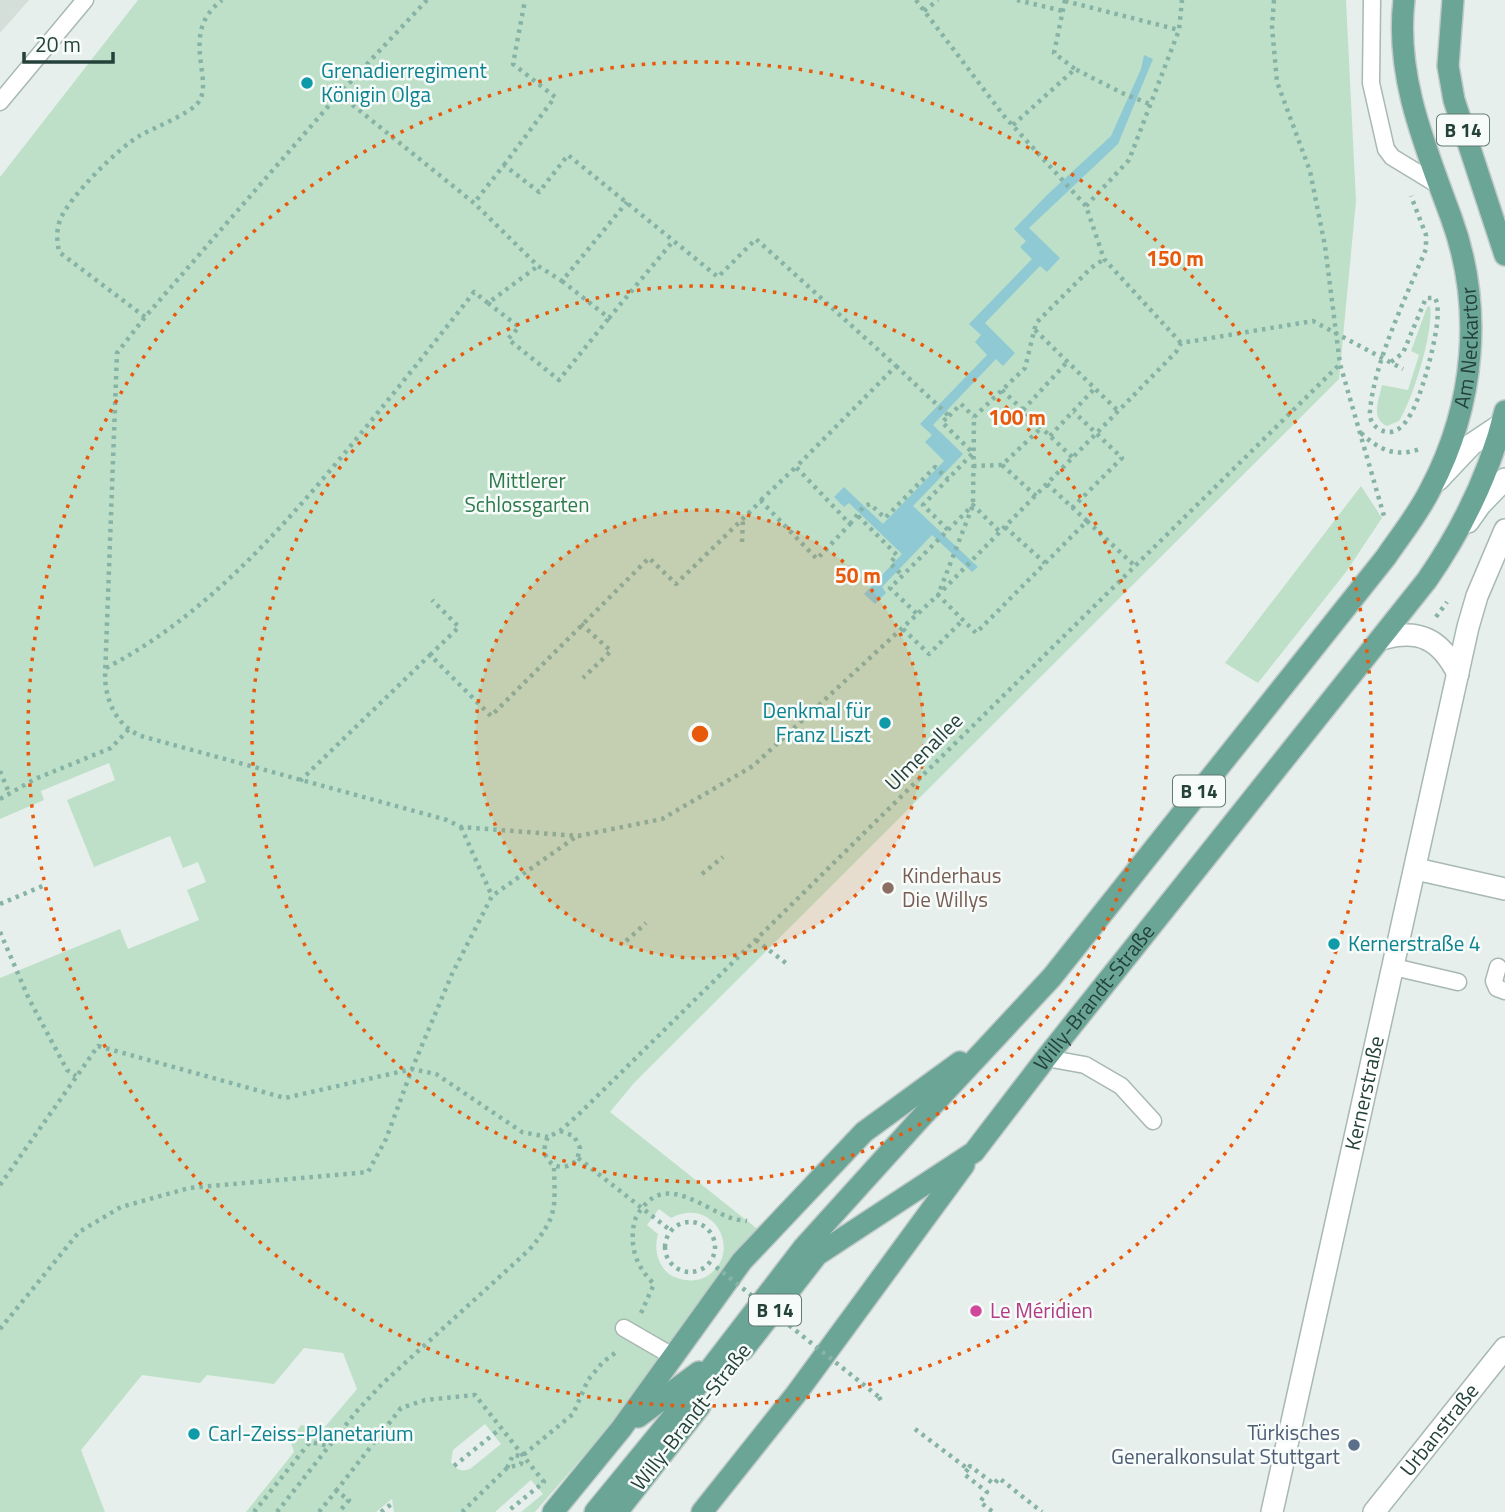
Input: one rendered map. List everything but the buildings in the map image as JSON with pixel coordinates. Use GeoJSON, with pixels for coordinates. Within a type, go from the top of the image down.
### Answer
{"type":"FeatureCollection","features":[{"type":"Feature","properties":{"kind":"main road","name":"Am Neckartor"},"geometry":{"type":"LineString","coordinates":[[1404,0],[1401,29],[1408,85],[1419,128],[1464,256],[1473,331],[1459,414],[1445,457],[1430,490]]}},
{"type":"Feature","properties":{"kind":"main road","name":"B 14"},"geometry":{"type":"LineString","coordinates":[[1453,0],[1448,66],[1454,100],[1505,255]]}},
{"type":"Feature","properties":{"kind":"main road","name":"Willy-Brandt-Straße"},"geometry":{"type":"LineString","coordinates":[[617,1512],[817,1255],[974,1152],[1046,1058],[1382,639],[1450,547],[1479,490],[1504,419]]}},
{"type":"Feature","properties":{"kind":"main road","name":"Willy-Brandt-Straße"},"geometry":{"type":"LineString","coordinates":[[595,1512],[804,1247],[1052,977],[1386,557],[1430,490]]}},
{"type":"Feature","properties":{"kind":"main road"},"geometry":{"type":"LineString","coordinates":[[553,1512],[621,1429],[742,1261],[864,1132],[1002,1032]]}},
{"type":"Feature","properties":{"kind":"main road"},"geometry":{"type":"LineString","coordinates":[[702,1512],[796,1394],[974,1152]]}},
{"type":"Feature","properties":{"kind":"main road"},"geometry":{"type":"LineString","coordinates":[[621,1429],[720,1356]]}},
{"type":"Feature","properties":{"kind":"street"},"geometry":{"type":"LineString","coordinates":[[1430,490],[1461,454],[1504,419]]}},
{"type":"Feature","properties":{"kind":"street"},"geometry":{"type":"LineString","coordinates":[[1450,547],[1480,505],[1505,479]]}},
{"type":"Feature","properties":{"kind":"street","name":"Kernerstraße"},"geometry":{"type":"LineString","coordinates":[[1272,1512],[1458,674],[1477,596],[1505,530]]}},
{"type":"Feature","properties":{"kind":"street","name":"Kernerstraße"},"geometry":{"type":"LineString","coordinates":[[1490,564],[1505,545]]}},
{"type":"Feature","properties":{"kind":"street"},"geometry":{"type":"LineString","coordinates":[[1382,639],[1402,634],[1430,640],[1447,654],[1458,674]]}},
{"type":"Feature","properties":{"kind":"street"},"geometry":{"type":"LineString","coordinates":[[1416,869],[1505,889]]}},
{"type":"Feature","properties":{"kind":"street","name":"Urbanstraße"},"geometry":{"type":"LineString","coordinates":[[1374,1512],[1505,1348]]}},
{"type":"Feature","properties":{"kind":"lane"},"geometry":{"type":"LineString","coordinates":[[0,102],[85,0]]}},
{"type":"Feature","properties":{"kind":"lane"},"geometry":{"type":"LineString","coordinates":[[1372,0],[1371,83],[1386,149],[1396,160],[1438,185]]}},
{"type":"Feature","properties":{"kind":"lane"},"geometry":{"type":"LineString","coordinates":[[1394,967],[1458,982]]}},
{"type":"Feature","properties":{"kind":"lane"},"geometry":{"type":"LineString","coordinates":[[1498,967],[1494,981],[1497,988],[1505,991]]}},
{"type":"Feature","properties":{"kind":"lane"},"geometry":{"type":"LineString","coordinates":[[1046,1058],[1084,1065],[1121,1086],[1153,1121]]}},
{"type":"Feature","properties":{"kind":"lane"},"geometry":{"type":"LineString","coordinates":[[628,1331],[674,1357]]}},
{"type":"Feature","properties":{"kind":"path"},"geometry":{"type":"LineString","coordinates":[[145,317],[59,252],[56,234],[61,218],[87,183],[117,151],[197,104],[203,90],[199,38],[205,19],[222,0]]}},
{"type":"Feature","properties":{"kind":"path"},"geometry":{"type":"LineString","coordinates":[[427,0],[339,94],[145,317],[117,353],[105,687],[117,717],[141,736],[447,820],[461,827],[578,836],[662,819],[753,766],[904,629],[1177,352],[1181,343]]}},
{"type":"Feature","properties":{"kind":"path"},"geometry":{"type":"LineString","coordinates":[[474,203],[555,97],[513,64],[525,0]]}},
{"type":"Feature","properties":{"kind":"path"},"geometry":{"type":"LineString","coordinates":[[916,0],[1013,125],[1086,206],[1104,260],[1181,343]]}},
{"type":"Feature","properties":{"kind":"path"},"geometry":{"type":"LineString","coordinates":[[924,11],[938,0]]}},
{"type":"Feature","properties":{"kind":"path"},"geometry":{"type":"LineString","coordinates":[[1017,0],[1063,11]]}},
{"type":"Feature","properties":{"kind":"path"},"geometry":{"type":"LineString","coordinates":[[1152,105],[1075,69],[1054,53],[1065,0],[1180,30]]}},
{"type":"Feature","properties":{"kind":"path"},"geometry":{"type":"LineString","coordinates":[[1086,206],[1129,160],[1180,30],[1182,0]]}},
{"type":"Feature","properties":{"kind":"path"},"geometry":{"type":"LineString","coordinates":[[1274,0],[1272,27],[1277,82],[1310,171],[1325,246],[1340,364],[1375,486]]}},
{"type":"Feature","properties":{"kind":"path"},"geometry":{"type":"LineString","coordinates":[[1013,125],[1075,69]]}},
{"type":"Feature","properties":{"kind":"path"},"geometry":{"type":"LineString","coordinates":[[339,94],[474,203],[538,266],[609,318]]}},
{"type":"Feature","properties":{"kind":"path"},"geometry":{"type":"LineString","coordinates":[[504,165],[539,192],[568,155],[718,277],[757,239],[949,416]]}},
{"type":"Feature","properties":{"kind":"path"},"geometry":{"type":"LineString","coordinates":[[1391,362],[1403,353],[1423,302],[1429,296],[1435,298],[1436,322],[1424,379],[1409,418],[1400,429],[1391,432],[1378,428],[1370,417],[1382,358],[1427,242],[1396,160]]}},
{"type":"Feature","properties":{"kind":"path"},"geometry":{"type":"LineString","coordinates":[[562,281],[627,202]]}},
{"type":"Feature","properties":{"kind":"path"},"geometry":{"type":"LineString","coordinates":[[105,668],[133,654],[183,617],[228,579],[297,511],[474,292],[519,327],[509,339],[559,380],[674,240]]}},
{"type":"Feature","properties":{"kind":"path"},"geometry":{"type":"LineString","coordinates":[[974,417],[1024,368],[1035,323],[1091,268],[1104,260]]}},
{"type":"Feature","properties":{"kind":"path"},"geometry":{"type":"LineString","coordinates":[[488,303],[538,266]]}},
{"type":"Feature","properties":{"kind":"path"},"geometry":{"type":"LineString","coordinates":[[1181,343],[1308,321],[1318,323],[1403,369]]}},
{"type":"Feature","properties":{"kind":"path"},"geometry":{"type":"LineString","coordinates":[[1035,330],[1117,410]]}},
{"type":"Feature","properties":{"kind":"path"},"geometry":{"type":"LineString","coordinates":[[1023,410],[1068,361]]}},
{"type":"Feature","properties":{"kind":"path","name":"Ulmenallee"},"geometry":{"type":"LineString","coordinates":[[560,1131],[1340,364]]}},
{"type":"Feature","properties":{"kind":"path"},"geometry":{"type":"LineString","coordinates":[[430,655],[491,716],[649,558],[676,584],[896,366]]}},
{"type":"Feature","properties":{"kind":"path"},"geometry":{"type":"LineString","coordinates":[[1050,437],[1095,388]]}},
{"type":"Feature","properties":{"kind":"path"},"geometry":{"type":"LineString","coordinates":[[1002,390],[1073,458]]}},
{"type":"Feature","properties":{"kind":"path"},"geometry":{"type":"LineString","coordinates":[[938,595],[973,505],[973,466],[974,453],[974,417],[961,404],[942,422],[974,453]]}},
{"type":"Feature","properties":{"kind":"path"},"geometry":{"type":"LineString","coordinates":[[1072,508],[1122,458],[1074,412]]}},
{"type":"Feature","properties":{"kind":"path"},"geometry":{"type":"LineString","coordinates":[[973,466],[1002,465],[1041,428]]}},
{"type":"Feature","properties":{"kind":"path"},"geometry":{"type":"LineString","coordinates":[[1360,432],[1376,446],[1394,453],[1403,454],[1422,448]]}},
{"type":"Feature","properties":{"kind":"path"},"geometry":{"type":"LineString","coordinates":[[948,530],[923,505],[974,453]]}},
{"type":"Feature","properties":{"kind":"path"},"geometry":{"type":"LineString","coordinates":[[1002,465],[1036,496]]}},
{"type":"Feature","properties":{"kind":"path"},"geometry":{"type":"LineString","coordinates":[[796,467],[850,524]]}},
{"type":"Feature","properties":{"kind":"path"},"geometry":{"type":"LineString","coordinates":[[761,500],[817,559],[858,516],[858,512],[870,504],[885,518],[936,467],[948,479]]}},
{"type":"Feature","properties":{"kind":"path"},"geometry":{"type":"LineString","coordinates":[[1047,484],[1135,566]]}},
{"type":"Feature","properties":{"kind":"path"},"geometry":{"type":"LineString","coordinates":[[918,615],[890,588],[973,505]]}},
{"type":"Feature","properties":{"kind":"path"},"geometry":{"type":"LineString","coordinates":[[973,505],[1000,533]]}},
{"type":"Feature","properties":{"kind":"path"},"geometry":{"type":"LineString","coordinates":[[858,516],[897,555],[890,563],[903,576]]}},
{"type":"Feature","properties":{"kind":"path"},"geometry":{"type":"LineString","coordinates":[[742,542],[743,518]]}},
{"type":"Feature","properties":{"kind":"path"},"geometry":{"type":"LineString","coordinates":[[938,595],[976,633],[1087,521]]}},
{"type":"Feature","properties":{"kind":"path"},"geometry":{"type":"LineString","coordinates":[[1005,527],[1045,563]]}},
{"type":"Feature","properties":{"kind":"path"},"geometry":{"type":"LineString","coordinates":[[300,781],[460,627],[432,600]]}},
{"type":"Feature","properties":{"kind":"path"},"geometry":{"type":"LineString","coordinates":[[904,629],[929,654],[963,620]]}},
{"type":"Feature","properties":{"kind":"path"},"geometry":{"type":"LineString","coordinates":[[581,624],[611,651],[583,678]]}},
{"type":"Feature","properties":{"kind":"path"},"geometry":{"type":"LineString","coordinates":[[0,799],[35,779],[111,748],[129,729]]}},
{"type":"Feature","properties":{"kind":"path"},"geometry":{"type":"LineString","coordinates":[[0,771],[10,795]]}},
{"type":"Feature","properties":{"kind":"path"},"geometry":{"type":"LineString","coordinates":[[461,827],[492,896]]}},
{"type":"Feature","properties":{"kind":"path"},"geometry":{"type":"LineString","coordinates":[[0,1329],[79,1232],[121,1208],[188,1188],[368,1172],[386,1139],[452,974],[492,896],[578,836]]}},
{"type":"Feature","properties":{"kind":"path"},"geometry":{"type":"LineString","coordinates":[[702,874],[723,857]]}},
{"type":"Feature","properties":{"kind":"path"},"geometry":{"type":"LineString","coordinates":[[0,904],[45,885]]}},
{"type":"Feature","properties":{"kind":"path"},"geometry":{"type":"LineString","coordinates":[[625,941],[646,923]]}},
{"type":"Feature","properties":{"kind":"path"},"geometry":{"type":"LineString","coordinates":[[0,932],[29,999],[67,1070],[76,1076]]}},
{"type":"Feature","properties":{"kind":"path"},"geometry":{"type":"LineString","coordinates":[[756,940],[788,964]]}},
{"type":"Feature","properties":{"kind":"path"},"geometry":{"type":"LineString","coordinates":[[0,1185],[98,1046],[285,1098],[412,1069],[436,1074],[522,1132],[548,1137],[560,1131],[570,1133],[578,1139],[579,1158],[574,1164],[564,1168],[554,1167]]}},
{"type":"Feature","properties":{"kind":"path"},"geometry":{"type":"LineString","coordinates":[[277,1512],[356,1412],[390,1376],[529,1250],[545,1231],[555,1209],[554,1167],[544,1154],[548,1137]]}},
{"type":"Feature","properties":{"kind":"path"},"geometry":{"type":"LineString","coordinates":[[579,1158],[670,1230]]}},
{"type":"Feature","properties":{"kind":"path"},"geometry":{"type":"LineString","coordinates":[[462,1512],[507,1468],[513,1455],[522,1456],[573,1414],[588,1380],[603,1362],[623,1347],[628,1331],[654,1284],[635,1259],[632,1239],[634,1222],[641,1208],[650,1199],[672,1193],[692,1199],[731,1218],[756,1222]]}},
{"type":"Feature","properties":{"kind":"path"},"geometry":{"type":"LineString","coordinates":[[687,1221],[703,1224],[711,1232],[715,1243],[710,1262],[693,1272],[675,1268],[665,1250],[665,1240],[670,1230],[687,1221]]}},
{"type":"Feature","properties":{"kind":"path"},"geometry":{"type":"LineString","coordinates":[[716,1267],[879,1397],[883,1404]]}},
{"type":"Feature","properties":{"kind":"path"},"geometry":{"type":"LineString","coordinates":[[318,1512],[401,1408],[425,1400],[475,1395],[544,1482]]}},
{"type":"Feature","properties":{"kind":"path"},"geometry":{"type":"LineString","coordinates":[[454,1466],[500,1429]]}},
{"type":"Feature","properties":{"kind":"path"},"geometry":{"type":"LineString","coordinates":[[915,1429],[968,1469]]}},
{"type":"Feature","properties":{"kind":"path"},"geometry":{"type":"LineString","coordinates":[[254,1512],[310,1441],[329,1446]]}},
{"type":"Feature","properties":{"kind":"path"},"geometry":{"type":"LineString","coordinates":[[987,1492],[964,1474],[970,1466],[994,1484]]}},
{"type":"Feature","properties":{"kind":"path"},"geometry":{"type":"LineString","coordinates":[[993,1512],[980,1502],[999,1478],[1042,1512]]}},
{"type":"Feature","properties":{"kind":"path"},"geometry":{"type":"LineString","coordinates":[[507,1512],[538,1487]]}},
{"type":"Feature","properties":{"kind":"path"},"geometry":{"type":"LineString","coordinates":[[336,1491],[349,1500],[339,1512]]}},
{"type":"Feature","properties":{"kind":"path"},"geometry":{"type":"LineString","coordinates":[[381,1512],[393,1503]]}},
{"type":"Feature","properties":{"kind":"shaded area"},"geometry":{"type":"Polygon","coordinates":[[[0,0],[29,0],[0,33],[0,0]]]}},
{"type":"Feature","properties":{"kind":"green space","name":"Mittlerer Schlossgarten"},"geometry":{"type":"Polygon","coordinates":[[[138,0],[1346,0],[1356,201],[1339,379],[634,1083],[610,1112],[760,1231],[699,1303],[607,1429],[535,1512],[521,1512],[543,1494],[531,1480],[495,1512],[394,1512],[392,1499],[376,1512],[246,1512],[294,1452],[290,1440],[301,1425],[324,1428],[357,1389],[343,1353],[304,1348],[274,1384],[207,1375],[200,1383],[142,1375],[81,1450],[105,1512],[0,1512],[0,978],[120,929],[128,949],[199,920],[187,890],[206,882],[198,862],[183,868],[170,836],[94,867],[67,800],[115,780],[109,763],[41,791],[44,800],[0,819],[0,177],[138,0]],[[659,1209],[647,1225],[658,1234],[657,1256],[665,1270],[676,1278],[689,1280],[701,1279],[715,1270],[722,1258],[724,1245],[713,1222],[702,1215],[688,1213],[671,1218],[659,1209]],[[485,1424],[453,1450],[451,1462],[457,1469],[470,1469],[501,1444],[485,1424]]]}},
{"type":"Feature","properties":{"kind":"green space"},"geometry":{"type":"Polygon","coordinates":[[[1430,306],[1426,348],[1416,382],[1399,421],[1387,426],[1382,423],[1377,413],[1382,385],[1408,390],[1419,355],[1411,351],[1427,307],[1430,306]]]}},
{"type":"Feature","properties":{"kind":"green space"},"geometry":{"type":"Polygon","coordinates":[[[1361,486],[1382,518],[1346,572],[1258,683],[1225,663],[1361,486]]]}},
{"type":"Feature","properties":{"kind":"water"},"geometry":{"type":"Polygon","coordinates":[[[1144,55],[1153,59],[1118,144],[1029,228],[1060,258],[1047,272],[1040,266],[985,323],[1015,353],[1003,366],[996,359],[933,425],[963,454],[913,506],[978,567],[972,572],[932,535],[882,587],[886,593],[875,604],[864,594],[902,554],[849,503],[844,507],[834,497],[844,487],[883,524],[944,461],[925,442],[932,435],[920,424],[987,355],[975,342],[981,335],[969,324],[1032,259],[1020,247],[1026,241],[1014,229],[1111,136],[1141,69],[1144,55]]]}},
{"type":"Feature","properties":{"kind":"place","name":"Grenadierregiment Königin Olga"},"geometry":{"type":"Point","coordinates":[307,83]}},
{"type":"Feature","properties":{"kind":"place","name":"Denkmal für Franz Liszt"},"geometry":{"type":"Point","coordinates":[885,723]}},
{"type":"Feature","properties":{"kind":"place","name":"Kinderhaus Die Willys"},"geometry":{"type":"Point","coordinates":[888,888]}},
{"type":"Feature","properties":{"kind":"place","name":"Kernerstraße 4"},"geometry":{"type":"Point","coordinates":[1334,944]}},
{"type":"Feature","properties":{"kind":"place","name":"Le Méridien"},"geometry":{"type":"Point","coordinates":[976,1311]}},
{"type":"Feature","properties":{"kind":"place","name":"Carl-Zeiss-Planetarium"},"geometry":{"type":"Point","coordinates":[194,1434]}},
{"type":"Feature","properties":{"kind":"place","name":"Türkisches Generalkonsulat Stuttgart"},"geometry":{"type":"Point","coordinates":[1354,1445]}}]}
